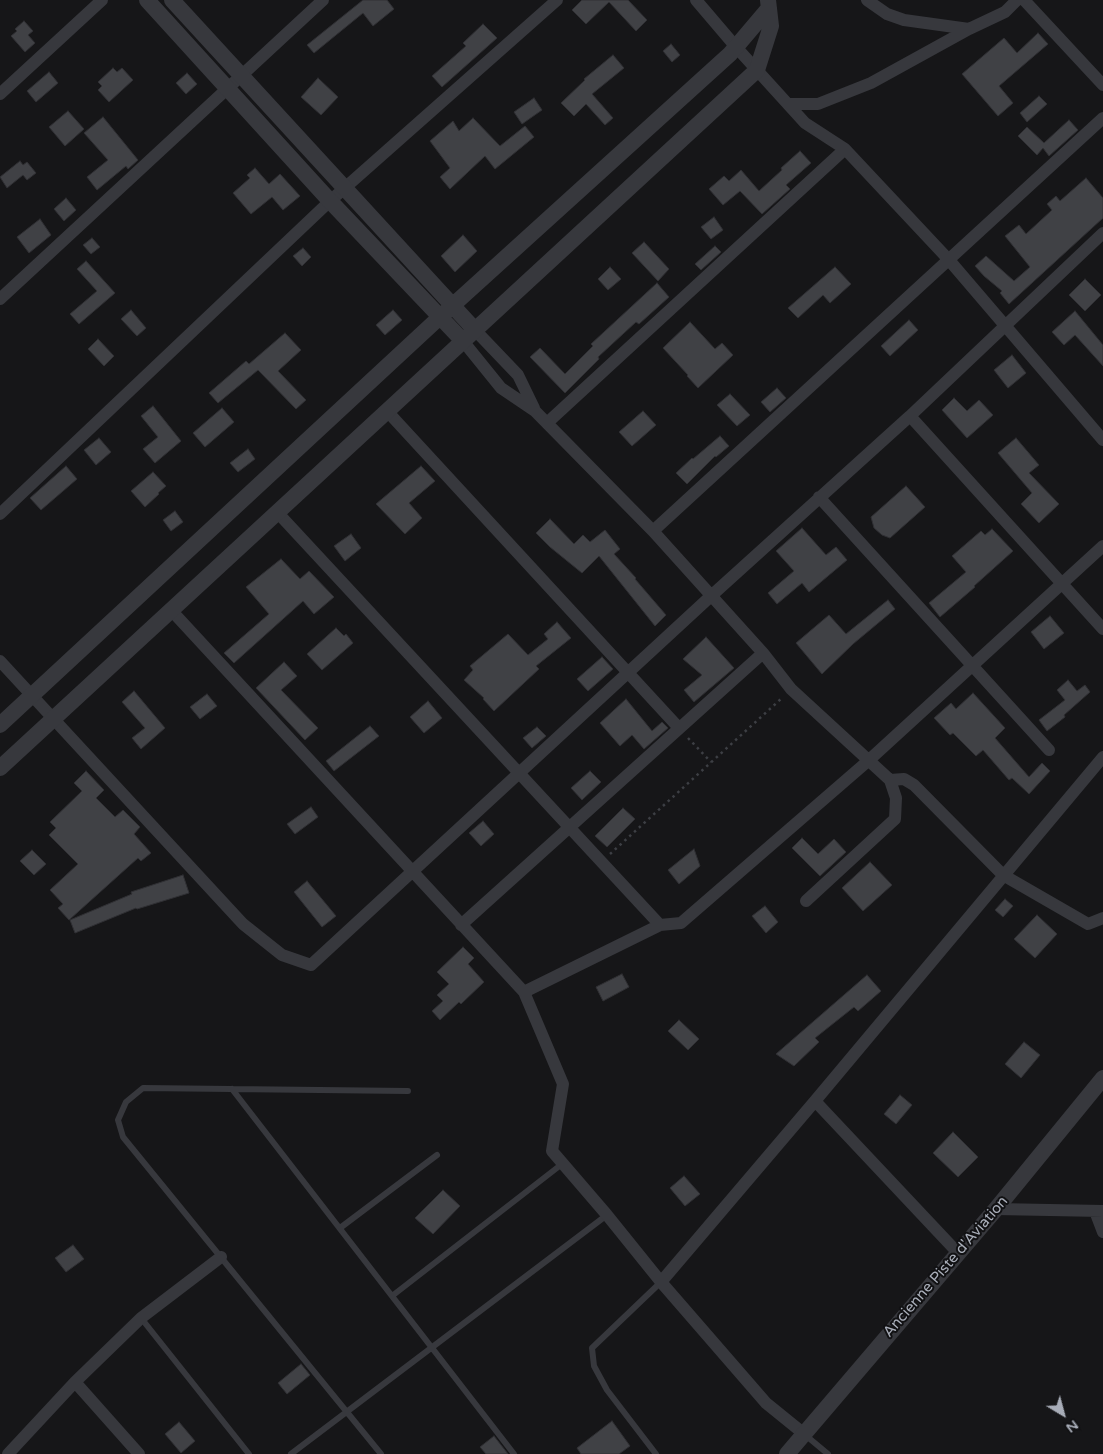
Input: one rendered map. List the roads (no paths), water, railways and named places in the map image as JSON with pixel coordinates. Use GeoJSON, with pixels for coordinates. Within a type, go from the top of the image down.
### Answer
{"type":"FeatureCollection","features":[{"type":"Feature","properties":{"kind":"street"},"geometry":{"type":"LineString","coordinates":[[0,94],[102,0]]}},
{"type":"Feature","properties":{"kind":"street"},"geometry":{"type":"LineString","coordinates":[[147,0],[330,200],[447,311]]}},
{"type":"Feature","properties":{"kind":"street"},"geometry":{"type":"LineString","coordinates":[[172,0],[345,188],[469,335],[518,375],[535,411]]}},
{"type":"Feature","properties":{"kind":"street"},"geometry":{"type":"LineString","coordinates":[[0,299],[323,0]]}},
{"type":"Feature","properties":{"kind":"street"},"geometry":{"type":"LineString","coordinates":[[0,514],[330,200],[557,0]]}},
{"type":"Feature","properties":{"kind":"street"},"geometry":{"type":"LineString","coordinates":[[696,0],[736,48],[805,122],[845,148],[949,260],[1103,440]]}},
{"type":"Feature","properties":{"kind":"street"},"geometry":{"type":"LineString","coordinates":[[867,0],[887,14],[904,20],[969,29]]}},
{"type":"Feature","properties":{"kind":"street"},"geometry":{"type":"LineString","coordinates":[[788,104],[818,104],[871,83],[969,29],[1005,12],[1017,0]]}},
{"type":"Feature","properties":{"kind":"street"},"geometry":{"type":"LineString","coordinates":[[1024,0],[1103,85]]}},
{"type":"Feature","properties":{"kind":"street"},"geometry":{"type":"LineString","coordinates":[[0,725],[447,311],[736,48],[771,3]]}},
{"type":"Feature","properties":{"kind":"street"},"geometry":{"type":"LineString","coordinates":[[0,768],[756,70],[772,26],[771,3]]}},
{"type":"Feature","properties":{"kind":"street"},"geometry":{"type":"LineString","coordinates":[[653,531],[1103,118]]}},
{"type":"Feature","properties":{"kind":"street"},"geometry":{"type":"LineString","coordinates":[[547,423],[845,148]]}},
{"type":"Feature","properties":{"kind":"street"},"geometry":{"type":"LineString","coordinates":[[0,661],[243,924],[282,955],[311,965],[819,496],[910,416],[1103,233]]}},
{"type":"Feature","properties":{"kind":"street"},"geometry":{"type":"LineString","coordinates":[[469,335],[501,388],[535,411],[547,423],[653,531],[763,653],[792,689],[890,780],[896,798],[895,819],[806,901]]}},
{"type":"Feature","properties":{"kind":"street"},"geometry":{"type":"LineString","coordinates":[[387,411],[679,728]]}},
{"type":"Feature","properties":{"kind":"street"},"geometry":{"type":"LineString","coordinates":[[910,416],[1103,629]]}},
{"type":"Feature","properties":{"kind":"street"},"geometry":{"type":"LineString","coordinates":[[819,496],[1049,750]]}},
{"type":"Feature","properties":{"kind":"street"},"geometry":{"type":"LineString","coordinates":[[277,512],[568,828],[660,924]]}},
{"type":"Feature","properties":{"kind":"street"},"geometry":{"type":"LineString","coordinates":[[524,992],[660,924],[681,923],[868,761],[1103,546]]}},
{"type":"Feature","properties":{"kind":"street"},"geometry":{"type":"LineString","coordinates":[[171,610],[524,992],[563,1084],[552,1151],[661,1282],[766,1403],[803,1433]]}},
{"type":"Feature","properties":{"kind":"street"},"geometry":{"type":"LineString","coordinates":[[461,925],[763,653]]}},
{"type":"Feature","properties":{"kind":"street"},"geometry":{"type":"LineString","coordinates":[[661,1282],[815,1102],[1003,875],[1103,758]]}},
{"type":"Feature","properties":{"kind":"street"},"geometry":{"type":"LineString","coordinates":[[890,780],[904,779],[914,785],[1003,875],[1088,924],[1103,918]]}},
{"type":"Feature","properties":{"kind":"street","name":"Ancienne Piste d'Aviation"},"geometry":{"type":"LineString","coordinates":[[787,1454],[996,1208],[1103,1078]]}},
{"type":"Feature","properties":{"kind":"street"},"geometry":{"type":"LineString","coordinates":[[815,1102],[958,1253]]}},
{"type":"Feature","properties":{"kind":"street"},"geometry":{"type":"LineString","coordinates":[[996,1208],[1099,1211],[1103,1232]]}},
{"type":"Feature","properties":{"kind":"street"},"geometry":{"type":"LineString","coordinates":[[8,1454],[75,1382],[140,1318],[221,1257]]}},
{"type":"Feature","properties":{"kind":"street"},"geometry":{"type":"LineString","coordinates":[[75,1382],[139,1454]]}},
{"type":"Feature","properties":{"kind":"lane"},"geometry":{"type":"LineString","coordinates":[[381,1454],[123,1137],[118,1120],[126,1102],[143,1088],[408,1091]]}},
{"type":"Feature","properties":{"kind":"lane"},"geometry":{"type":"LineString","coordinates":[[232,1089],[514,1454]]}},
{"type":"Feature","properties":{"kind":"lane"},"geometry":{"type":"LineString","coordinates":[[340,1228],[436,1155]]}},
{"type":"Feature","properties":{"kind":"lane"},"geometry":{"type":"LineString","coordinates":[[392,1296],[562,1164]]}},
{"type":"Feature","properties":{"kind":"lane"},"geometry":{"type":"LineString","coordinates":[[291,1454],[607,1215]]}},
{"type":"Feature","properties":{"kind":"lane"},"geometry":{"type":"LineString","coordinates":[[656,1454],[607,1390],[594,1366],[592,1348],[661,1282]]}},
{"type":"Feature","properties":{"kind":"lane"},"geometry":{"type":"LineString","coordinates":[[140,1318],[249,1454]]}},
{"type":"Feature","properties":{"kind":"lane"},"geometry":{"type":"LineString","coordinates":[[803,1433],[828,1454]]}}]}
